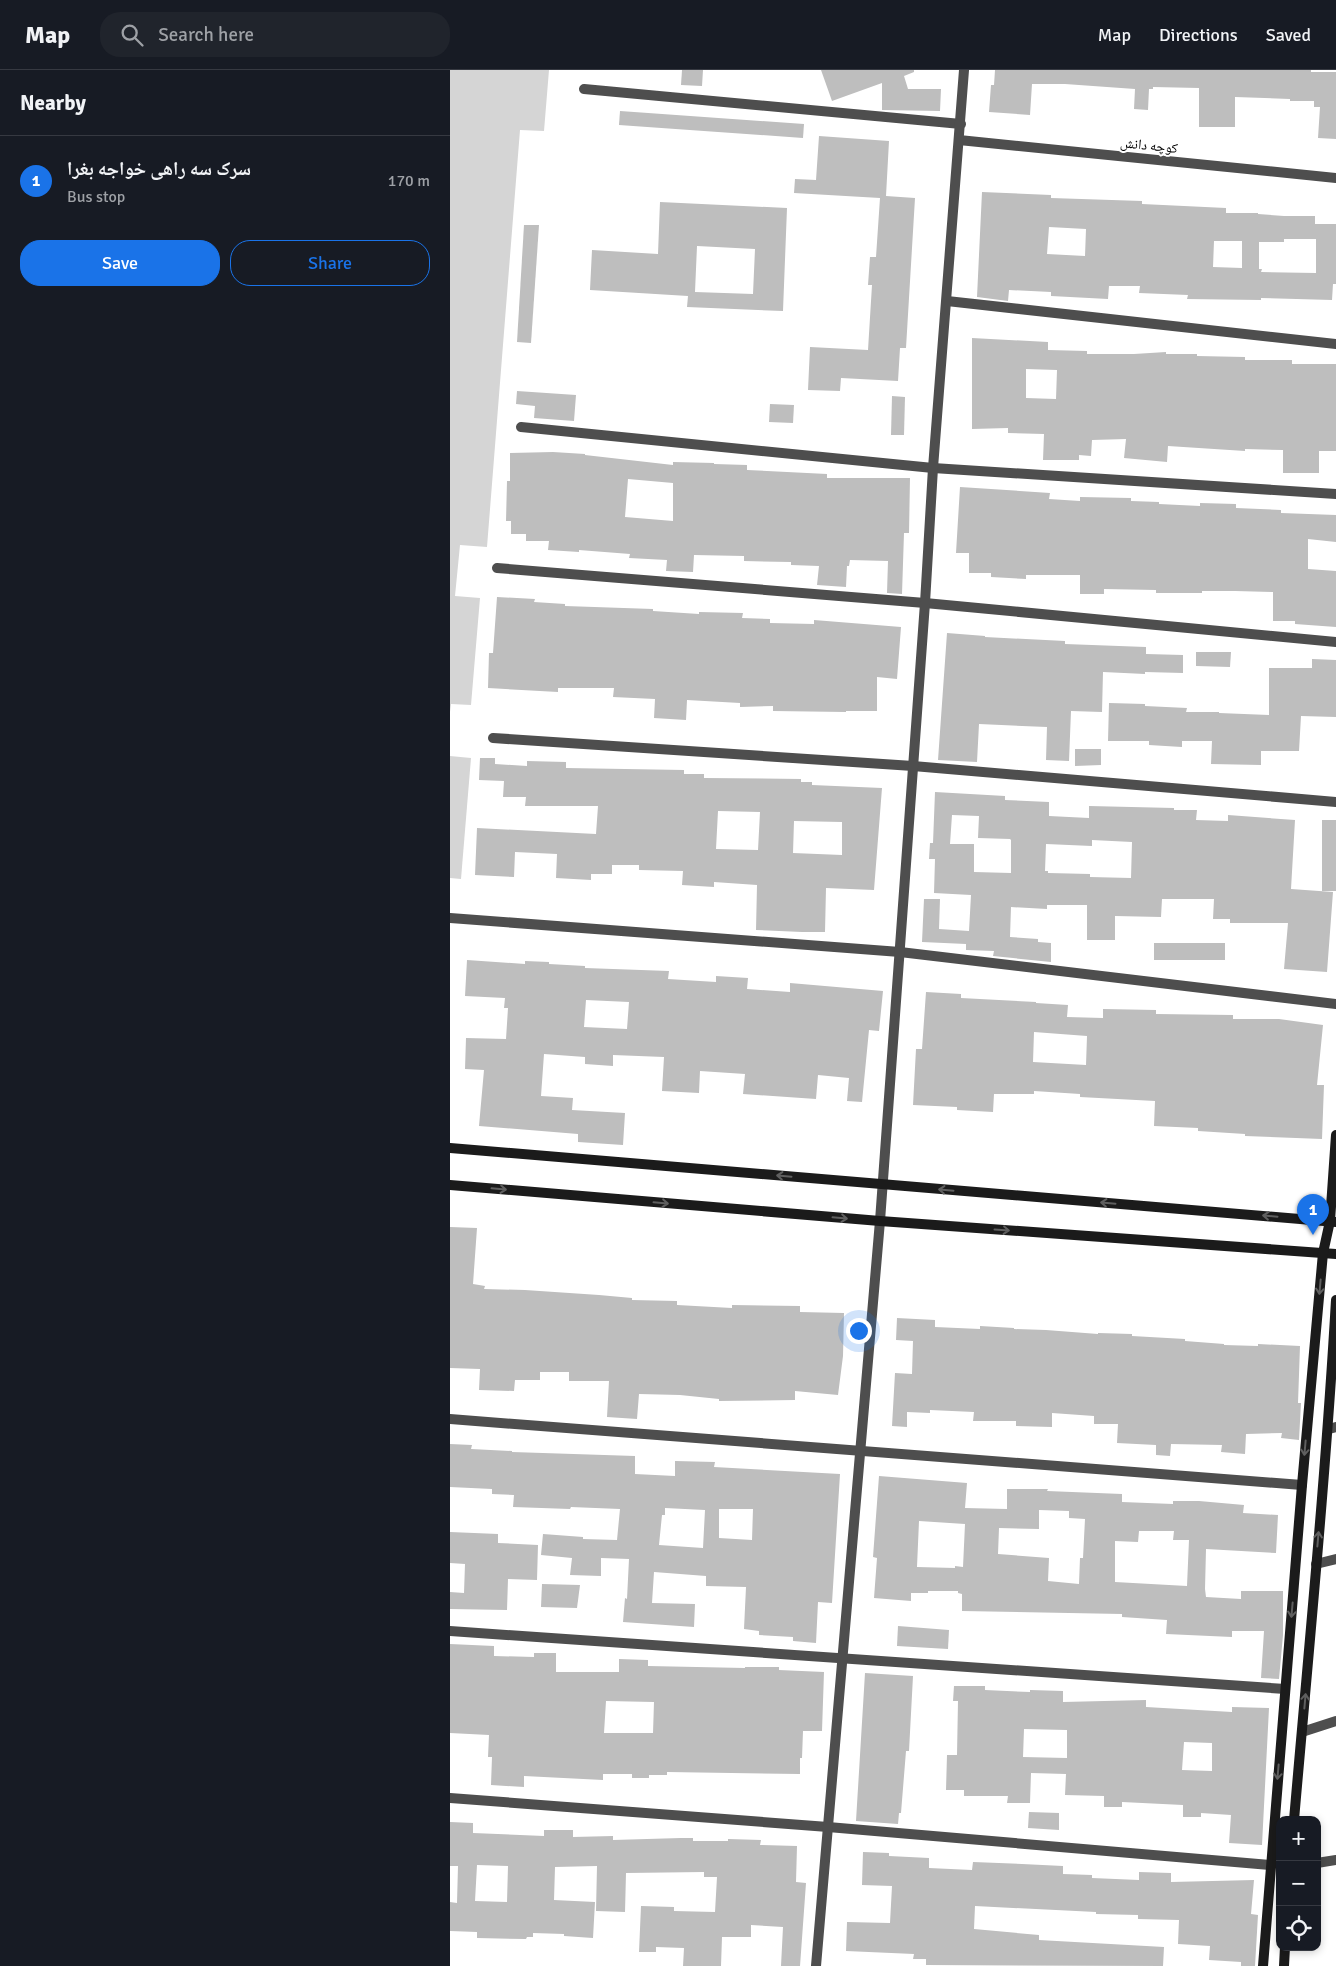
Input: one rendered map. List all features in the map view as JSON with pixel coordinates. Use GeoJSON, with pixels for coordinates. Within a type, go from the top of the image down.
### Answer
{"type":"FeatureCollection","features":[{"type":"Feature","properties":{"kind":"main road"},"geometry":{"type":"LineString","coordinates":[[1263,1966],[1302,1485],[1323,1254],[1333,1222],[1336,1135]]}},
{"type":"Feature","properties":{"kind":"main road"},"geometry":{"type":"LineString","coordinates":[[450,1148],[1333,1222]]}},
{"type":"Feature","properties":{"kind":"main road"},"geometry":{"type":"LineString","coordinates":[[450,1185],[880,1221],[1336,1254]]}},
{"type":"Feature","properties":{"kind":"main road"},"geometry":{"type":"LineString","coordinates":[[1294,1816],[1316,1564],[1332,1428],[1336,1300]]}},
{"type":"Feature","properties":{"kind":"main road"},"geometry":{"type":"LineString","coordinates":[[1284,1966],[1285,1951]]}},
{"type":"Feature","properties":{"kind":"street"},"geometry":{"type":"LineString","coordinates":[[816,1966],[883,1185],[933,468],[964,70]]}},
{"type":"Feature","properties":{"kind":"street"},"geometry":{"type":"LineString","coordinates":[[584,89],[961,124]]}},
{"type":"Feature","properties":{"kind":"street","name":"کوچه دانش"},"geometry":{"type":"LineString","coordinates":[[959,140],[1336,178]]}},
{"type":"Feature","properties":{"kind":"street"},"geometry":{"type":"LineString","coordinates":[[947,301],[1336,344]]}},
{"type":"Feature","properties":{"kind":"street"},"geometry":{"type":"LineString","coordinates":[[521,427],[933,468],[1336,494]]}},
{"type":"Feature","properties":{"kind":"street"},"geometry":{"type":"LineString","coordinates":[[497,568],[925,603],[1336,642]]}},
{"type":"Feature","properties":{"kind":"street"},"geometry":{"type":"LineString","coordinates":[[493,738],[913,766],[1336,802]]}},
{"type":"Feature","properties":{"kind":"street"},"geometry":{"type":"LineString","coordinates":[[450,918],[900,952],[1336,1004]]}},
{"type":"Feature","properties":{"kind":"street"},"geometry":{"type":"LineString","coordinates":[[450,1418],[1302,1485]]}},
{"type":"Feature","properties":{"kind":"street"},"geometry":{"type":"LineString","coordinates":[[1316,1564],[1336,1559]]}},
{"type":"Feature","properties":{"kind":"street"},"geometry":{"type":"LineString","coordinates":[[450,1631],[1285,1689]]}},
{"type":"Feature","properties":{"kind":"street"},"geometry":{"type":"LineString","coordinates":[[1302,1732],[1336,1721]]}},
{"type":"Feature","properties":{"kind":"street"},"geometry":{"type":"LineString","coordinates":[[450,1798],[828,1827],[1270,1865]]}},
{"type":"Feature","properties":{"kind":"street"},"geometry":{"type":"LineString","coordinates":[[1326,1862],[1336,1866]]}},
{"type":"Feature","properties":{"kind":"shaded area"},"geometry":{"type":"Polygon","coordinates":[[[450,70],[549,70],[544,131],[520,130],[487,547],[460,545],[455,596],[480,598],[471,705],[451,704],[450,712],[450,70]]]}},
{"type":"Feature","properties":{"kind":"shaded area"},"geometry":{"type":"Polygon","coordinates":[[[450,756],[471,758],[461,879],[450,878],[450,756]]]}},
{"type":"Feature","properties":{"kind":"building"},"geometry":{"type":"Polygon","coordinates":[[[682,70],[703,70],[702,86],[681,85],[682,70]]]}},
{"type":"Feature","properties":{"kind":"building"},"geometry":{"type":"Polygon","coordinates":[[[821,70],[914,70],[914,72],[904,76],[908,89],[941,89],[940,111],[882,110],[882,83],[832,101],[821,70]]]}},
{"type":"Feature","properties":{"kind":"building"},"geometry":{"type":"Polygon","coordinates":[[[995,70],[1311,70],[1311,72],[1336,72],[1336,139],[1318,138],[1320,107],[1314,107],[1314,101],[1235,97],[1235,127],[1199,127],[1199,88],[1153,87],[1153,89],[1149,89],[1148,110],[1134,109],[1135,89],[1065,84],[1032,84],[1030,115],[989,112],[991,85],[994,85],[995,70]]]}},
{"type":"Feature","properties":{"kind":"building"},"geometry":{"type":"Polygon","coordinates":[[[620,111],[804,124],[803,138],[619,125],[620,111]]]}},
{"type":"Feature","properties":{"kind":"building"},"geometry":{"type":"Polygon","coordinates":[[[819,136],[889,141],[886,196],[915,198],[906,348],[900,348],[898,381],[841,378],[840,391],[808,390],[810,347],[868,350],[872,285],[868,285],[870,257],[876,257],[880,198],[794,193],[795,179],[816,180],[819,136]]]}},
{"type":"Feature","properties":{"kind":"building"},"geometry":{"type":"Polygon","coordinates":[[[982,192],[1051,195],[1051,198],[1142,201],[1142,204],[1226,208],[1226,213],[1315,216],[1315,224],[1336,224],[1336,284],[1333,284],[1332,300],[1261,298],[1261,300],[1187,299],[1188,295],[1139,293],[1140,286],[1109,286],[1108,299],[1051,296],[1051,292],[1009,290],[1008,301],[977,297],[982,192]],[[1049,227],[1047,254],[1085,256],[1086,229],[1049,227]],[[1284,239],[1284,242],[1259,242],[1259,269],[1262,269],[1261,272],[1316,273],[1316,239],[1284,239]],[[1214,241],[1213,267],[1242,268],[1242,241],[1214,241]]]}},
{"type":"Feature","properties":{"kind":"building"},"geometry":{"type":"Polygon","coordinates":[[[660,202],[787,208],[783,311],[687,307],[688,296],[590,290],[592,250],[658,254],[660,202]],[[697,246],[695,292],[753,294],[755,249],[697,246]]]}},
{"type":"Feature","properties":{"kind":"building"},"geometry":{"type":"Polygon","coordinates":[[[524,225],[539,225],[531,343],[517,342],[524,225]]]}},
{"type":"Feature","properties":{"kind":"building"},"geometry":{"type":"Polygon","coordinates":[[[972,338],[1048,342],[1048,350],[1087,351],[1087,354],[1166,352],[1166,354],[1197,354],[1197,356],[1245,357],[1245,360],[1292,360],[1292,364],[1336,364],[1336,451],[1319,451],[1319,473],[1283,473],[1283,450],[1245,449],[1245,451],[1168,446],[1167,462],[1124,458],[1126,439],[1092,440],[1091,456],[1079,455],[1079,460],[1043,460],[1044,434],[1008,433],[1008,428],[972,429],[972,338]],[[1026,369],[1026,398],[1056,399],[1057,370],[1026,369]]]}},
{"type":"Feature","properties":{"kind":"building"},"geometry":{"type":"Polygon","coordinates":[[[517,391],[576,395],[574,421],[534,418],[535,406],[516,404],[517,391]]]}},
{"type":"Feature","properties":{"kind":"building"},"geometry":{"type":"Polygon","coordinates":[[[892,396],[905,397],[904,435],[891,435],[892,396]]]}},
{"type":"Feature","properties":{"kind":"building"},"geometry":{"type":"Polygon","coordinates":[[[770,404],[794,405],[793,423],[769,422],[770,404]]]}},
{"type":"Feature","properties":{"kind":"building"},"geometry":{"type":"Polygon","coordinates":[[[553,452],[585,454],[673,465],[673,462],[747,465],[747,470],[827,474],[827,478],[910,478],[909,533],[904,533],[902,594],[887,593],[888,561],[850,560],[849,566],[847,566],[846,587],[817,585],[819,566],[791,565],[791,562],[744,561],[744,556],[694,555],[693,572],[666,571],[667,560],[629,558],[630,554],[579,550],[579,552],[548,550],[549,541],[526,541],[526,534],[511,534],[511,521],[506,521],[507,481],[510,481],[510,453],[553,452]],[[628,479],[625,517],[673,521],[673,483],[628,479]]]}},
{"type":"Feature","properties":{"kind":"building"},"geometry":{"type":"Polygon","coordinates":[[[960,487],[1050,493],[1049,499],[1080,501],[1080,497],[1131,498],[1131,501],[1159,502],[1159,504],[1200,506],[1200,503],[1236,504],[1236,508],[1281,510],[1281,513],[1336,515],[1336,542],[1308,539],[1308,569],[1336,571],[1336,627],[1295,624],[1295,621],[1273,621],[1273,592],[1202,591],[1202,593],[1156,593],[1156,590],[1104,589],[1104,594],[1080,594],[1080,575],[1026,575],[1026,579],[991,577],[991,573],[969,573],[969,553],[956,553],[960,487]]]}},
{"type":"Feature","properties":{"kind":"building"},"geometry":{"type":"Polygon","coordinates":[[[497,597],[535,599],[534,602],[565,604],[565,606],[653,609],[653,611],[699,614],[699,612],[743,613],[742,618],[770,619],[770,623],[814,624],[814,620],[901,627],[897,679],[877,677],[877,711],[773,711],[773,706],[740,707],[740,703],[687,700],[686,720],[654,718],[655,699],[613,697],[614,688],[558,688],[558,692],[488,688],[489,653],[493,653],[497,597]]]}},
{"type":"Feature","properties":{"kind":"building"},"geometry":{"type":"Polygon","coordinates":[[[947,633],[1065,641],[1065,644],[1146,647],[1146,654],[1183,655],[1183,673],[1103,672],[1102,712],[1071,711],[1069,761],[1046,760],[1047,727],[979,724],[977,762],[938,760],[947,633]]]}},
{"type":"Feature","properties":{"kind":"building"},"geometry":{"type":"Polygon","coordinates":[[[1196,652],[1231,652],[1230,667],[1196,666],[1196,652]]]}},
{"type":"Feature","properties":{"kind":"building"},"geometry":{"type":"Polygon","coordinates":[[[1312,659],[1336,660],[1336,717],[1301,716],[1299,751],[1261,751],[1261,765],[1211,764],[1212,741],[1182,741],[1182,747],[1149,745],[1149,741],[1108,741],[1109,703],[1187,708],[1186,712],[1269,715],[1269,668],[1312,668],[1312,659]]]}},
{"type":"Feature","properties":{"kind":"building"},"geometry":{"type":"Polygon","coordinates":[[[1075,749],[1101,749],[1101,765],[1075,766],[1075,749]]]}},
{"type":"Feature","properties":{"kind":"building"},"geometry":{"type":"Polygon","coordinates":[[[480,758],[495,758],[495,764],[527,766],[527,761],[566,762],[566,768],[684,770],[684,774],[704,774],[704,778],[801,779],[801,782],[812,782],[812,785],[882,788],[874,890],[826,888],[825,932],[802,932],[756,930],[757,885],[714,882],[714,887],[682,885],[683,871],[639,870],[639,865],[612,865],[612,874],[591,874],[591,880],[556,878],[557,854],[515,852],[514,877],[475,875],[477,828],[596,834],[598,806],[525,806],[526,797],[503,797],[504,781],[479,780],[480,758]],[[718,811],[716,849],[758,850],[760,812],[718,811]],[[794,821],[793,853],[842,855],[842,822],[794,821]]]}},
{"type":"Feature","properties":{"kind":"building"},"geometry":{"type":"Polygon","coordinates":[[[935,792],[1005,796],[1005,800],[1049,802],[1049,816],[1089,818],[1089,806],[1197,810],[1196,820],[1228,821],[1228,815],[1295,820],[1291,889],[1333,892],[1327,972],[1284,969],[1288,923],[1230,923],[1230,919],[1213,919],[1214,899],[1162,899],[1161,917],[1115,916],[1115,940],[1087,940],[1087,905],[1047,905],[1047,909],[1011,907],[1010,937],[1038,939],[1038,942],[1051,943],[1051,962],[993,956],[994,951],[966,950],[966,944],[922,942],[924,899],[940,899],[939,929],[969,931],[971,895],[934,893],[935,859],[929,859],[930,843],[933,843],[935,792]],[[952,815],[950,844],[974,844],[974,872],[1011,873],[1010,839],[978,838],[979,816],[952,815]],[[1092,840],[1092,846],[1046,844],[1045,871],[1048,871],[1048,873],[1090,874],[1090,877],[1131,878],[1132,842],[1092,840]]]}},
{"type":"Feature","properties":{"kind":"building"},"geometry":{"type":"Polygon","coordinates":[[[1322,820],[1336,820],[1336,891],[1322,891],[1322,820]]]}},
{"type":"Feature","properties":{"kind":"building"},"geometry":{"type":"Polygon","coordinates":[[[1154,943],[1225,943],[1225,960],[1154,960],[1154,943]]]}},
{"type":"Feature","properties":{"kind":"building"},"geometry":{"type":"Polygon","coordinates":[[[467,960],[525,964],[525,961],[549,962],[549,964],[585,966],[585,968],[669,971],[668,979],[716,982],[716,976],[748,978],[747,989],[790,992],[790,983],[883,991],[879,1031],[869,1030],[862,1102],[847,1101],[849,1078],[818,1075],[816,1099],[743,1094],[745,1074],[700,1071],[699,1093],[662,1091],[664,1057],[613,1055],[613,1066],[585,1064],[585,1057],[544,1054],[541,1096],[573,1098],[572,1110],[625,1113],[623,1145],[578,1142],[578,1134],[479,1126],[484,1070],[465,1069],[466,1038],[506,1039],[508,1008],[504,1008],[505,998],[465,996],[467,960]],[[586,1000],[584,1027],[627,1029],[629,1002],[586,1000]]]}},
{"type":"Feature","properties":{"kind":"building"},"geometry":{"type":"Polygon","coordinates":[[[926,992],[961,994],[961,998],[1068,1005],[1067,1017],[1103,1018],[1103,1009],[1156,1010],[1156,1014],[1233,1015],[1233,1019],[1279,1019],[1323,1025],[1317,1085],[1324,1085],[1322,1139],[1245,1136],[1245,1134],[1198,1131],[1198,1128],[1154,1126],[1155,1101],[1080,1097],[1080,1094],[1034,1091],[1034,1094],[994,1094],[993,1112],[957,1110],[957,1107],[913,1105],[916,1049],[922,1049],[926,992]],[[1034,1032],[1033,1062],[1086,1065],[1087,1036],[1034,1032]]]}},
{"type":"Feature","properties":{"kind":"building"},"geometry":{"type":"Polygon","coordinates":[[[450,1227],[477,1228],[473,1284],[485,1286],[484,1289],[599,1295],[632,1298],[632,1300],[677,1301],[677,1305],[732,1308],[732,1305],[800,1306],[800,1312],[844,1313],[843,1356],[838,1395],[795,1391],[795,1400],[719,1401],[719,1399],[680,1395],[639,1394],[637,1419],[607,1417],[609,1381],[569,1381],[569,1372],[540,1372],[540,1380],[515,1380],[514,1391],[479,1390],[480,1369],[450,1368],[450,1227]]]}},
{"type":"Feature","properties":{"kind":"building"},"geometry":{"type":"Polygon","coordinates":[[[897,1318],[935,1320],[935,1327],[980,1329],[980,1326],[1098,1334],[1132,1334],[1132,1336],[1185,1339],[1185,1341],[1224,1345],[1300,1346],[1298,1403],[1301,1403],[1299,1440],[1281,1438],[1282,1433],[1246,1434],[1245,1454],[1221,1452],[1222,1445],[1171,1444],[1170,1456],[1156,1455],[1156,1445],[1117,1443],[1118,1424],[1094,1424],[1094,1416],[1052,1413],[1052,1427],[1016,1426],[1016,1421],[973,1421],[974,1412],[930,1410],[930,1413],[907,1412],[907,1427],[892,1426],[895,1373],[912,1374],[913,1341],[896,1340],[897,1318]]]}},
{"type":"Feature","properties":{"kind":"building"},"geometry":{"type":"Polygon","coordinates":[[[450,1444],[472,1445],[471,1449],[512,1452],[635,1456],[635,1474],[675,1476],[675,1461],[715,1462],[714,1467],[840,1474],[832,1603],[818,1602],[816,1643],[793,1641],[793,1637],[759,1635],[759,1631],[744,1629],[746,1587],[706,1586],[706,1576],[654,1572],[652,1603],[695,1604],[694,1627],[623,1622],[625,1598],[627,1599],[629,1559],[601,1558],[601,1576],[570,1575],[572,1558],[541,1555],[543,1534],[583,1537],[583,1539],[617,1540],[620,1509],[513,1507],[514,1495],[492,1494],[492,1489],[450,1487],[450,1444]],[[665,1508],[665,1515],[662,1515],[659,1545],[703,1548],[705,1510],[665,1508]],[[719,1509],[719,1538],[752,1540],[753,1509],[719,1509]]]}},
{"type":"Feature","properties":{"kind":"building"},"geometry":{"type":"Polygon","coordinates":[[[879,1476],[967,1483],[965,1508],[1007,1509],[1007,1489],[1048,1489],[1047,1491],[1122,1494],[1122,1502],[1173,1504],[1173,1501],[1199,1501],[1244,1505],[1243,1513],[1278,1515],[1276,1553],[1206,1549],[1205,1589],[1206,1597],[1241,1599],[1241,1591],[1283,1591],[1283,1635],[1279,1679],[1261,1678],[1264,1631],[1232,1631],[1232,1637],[1166,1634],[1167,1620],[1122,1617],[1122,1614],[962,1611],[962,1594],[958,1593],[958,1591],[911,1593],[911,1601],[874,1598],[877,1558],[873,1557],[879,1476]],[[1039,1510],[1039,1529],[999,1528],[998,1554],[1049,1558],[1048,1581],[1079,1584],[1080,1558],[1083,1558],[1085,1519],[1069,1518],[1069,1511],[1039,1510]],[[919,1521],[917,1567],[963,1567],[965,1524],[919,1521]],[[1139,1531],[1138,1542],[1115,1541],[1115,1582],[1187,1586],[1189,1540],[1173,1540],[1174,1531],[1139,1531]]]}},
{"type":"Feature","properties":{"kind":"building"},"geometry":{"type":"Polygon","coordinates":[[[450,1532],[498,1534],[498,1543],[538,1545],[537,1580],[508,1579],[507,1610],[450,1609],[450,1592],[464,1593],[465,1564],[450,1563],[450,1532]]]}},
{"type":"Feature","properties":{"kind":"building"},"geometry":{"type":"Polygon","coordinates":[[[542,1584],[580,1585],[577,1608],[541,1607],[542,1584]]]}},
{"type":"Feature","properties":{"kind":"building"},"geometry":{"type":"Polygon","coordinates":[[[898,1626],[949,1630],[948,1649],[897,1646],[898,1626]]]}},
{"type":"Feature","properties":{"kind":"building"},"geometry":{"type":"Polygon","coordinates":[[[450,1644],[494,1646],[494,1656],[534,1657],[534,1653],[556,1653],[556,1672],[619,1672],[619,1659],[648,1660],[648,1666],[779,1667],[779,1670],[824,1672],[822,1731],[803,1731],[800,1774],[667,1772],[667,1775],[649,1775],[649,1778],[632,1778],[632,1774],[603,1774],[603,1780],[524,1776],[524,1787],[491,1785],[492,1757],[488,1757],[489,1735],[450,1733],[450,1644]],[[606,1701],[604,1733],[653,1733],[654,1702],[606,1701]]]}},
{"type":"Feature","properties":{"kind":"building"},"geometry":{"type":"Polygon","coordinates":[[[865,1673],[913,1676],[909,1751],[906,1751],[901,1813],[899,1813],[898,1824],[856,1821],[865,1673]]]}},
{"type":"Feature","properties":{"kind":"building"},"geometry":{"type":"Polygon","coordinates":[[[954,1686],[985,1686],[985,1690],[1063,1691],[1063,1702],[1146,1700],[1146,1707],[1232,1712],[1232,1707],[1269,1708],[1262,1845],[1229,1843],[1231,1815],[1201,1813],[1201,1817],[1183,1817],[1183,1805],[1122,1802],[1122,1807],[1104,1807],[1104,1796],[1065,1795],[1066,1774],[1031,1773],[1030,1803],[1007,1803],[1008,1796],[964,1796],[964,1790],[946,1790],[947,1755],[957,1755],[958,1701],[953,1701],[954,1686]],[[1024,1729],[1023,1757],[1067,1758],[1067,1730],[1024,1729]],[[1184,1742],[1182,1770],[1212,1771],[1212,1743],[1184,1742]]]}},
{"type":"Feature","properties":{"kind":"building"},"geometry":{"type":"Polygon","coordinates":[[[1029,1812],[1059,1813],[1059,1830],[1028,1828],[1029,1812]]]}},
{"type":"Feature","properties":{"kind":"building"},"geometry":{"type":"Polygon","coordinates":[[[450,1822],[473,1823],[473,1833],[544,1836],[544,1830],[573,1830],[573,1837],[613,1836],[613,1840],[693,1838],[693,1841],[761,1840],[760,1845],[797,1846],[796,1882],[806,1883],[800,1966],[781,1966],[783,1927],[751,1925],[751,1937],[722,1937],[721,1966],[683,1966],[684,1948],[656,1947],[656,1952],[639,1952],[641,1906],[674,1907],[674,1911],[715,1912],[717,1877],[704,1877],[704,1872],[626,1873],[625,1912],[596,1911],[597,1866],[555,1867],[554,1900],[595,1902],[593,1938],[564,1936],[564,1934],[533,1933],[533,1937],[527,1937],[526,1939],[477,1938],[477,1932],[450,1931],[450,1902],[457,1903],[458,1866],[450,1866],[450,1822]],[[477,1865],[475,1901],[507,1902],[508,1866],[477,1865]]]}},
{"type":"Feature","properties":{"kind":"building"},"geometry":{"type":"Polygon","coordinates":[[[863,1852],[889,1853],[889,1856],[929,1858],[929,1868],[972,1870],[973,1862],[1063,1866],[1063,1874],[1092,1875],[1092,1878],[1139,1880],[1139,1872],[1171,1873],[1171,1882],[1254,1880],[1251,1914],[1258,1915],[1255,1966],[1241,1966],[1241,1962],[1209,1960],[1210,1946],[1178,1944],[1179,1920],[1138,1919],[1138,1915],[1096,1914],[1096,1912],[975,1906],[974,1929],[1039,1935],[1039,1940],[1164,1947],[1163,1966],[926,1965],[926,1959],[913,1959],[914,1954],[846,1951],[847,1922],[890,1923],[892,1886],[862,1885],[863,1852]]]}},
{"type":"Feature","properties":{"kind":"place","name":"سرک سه راهی خواجه بغرا"},"geometry":{"type":"Point","coordinates":[1313,1235]}}]}
